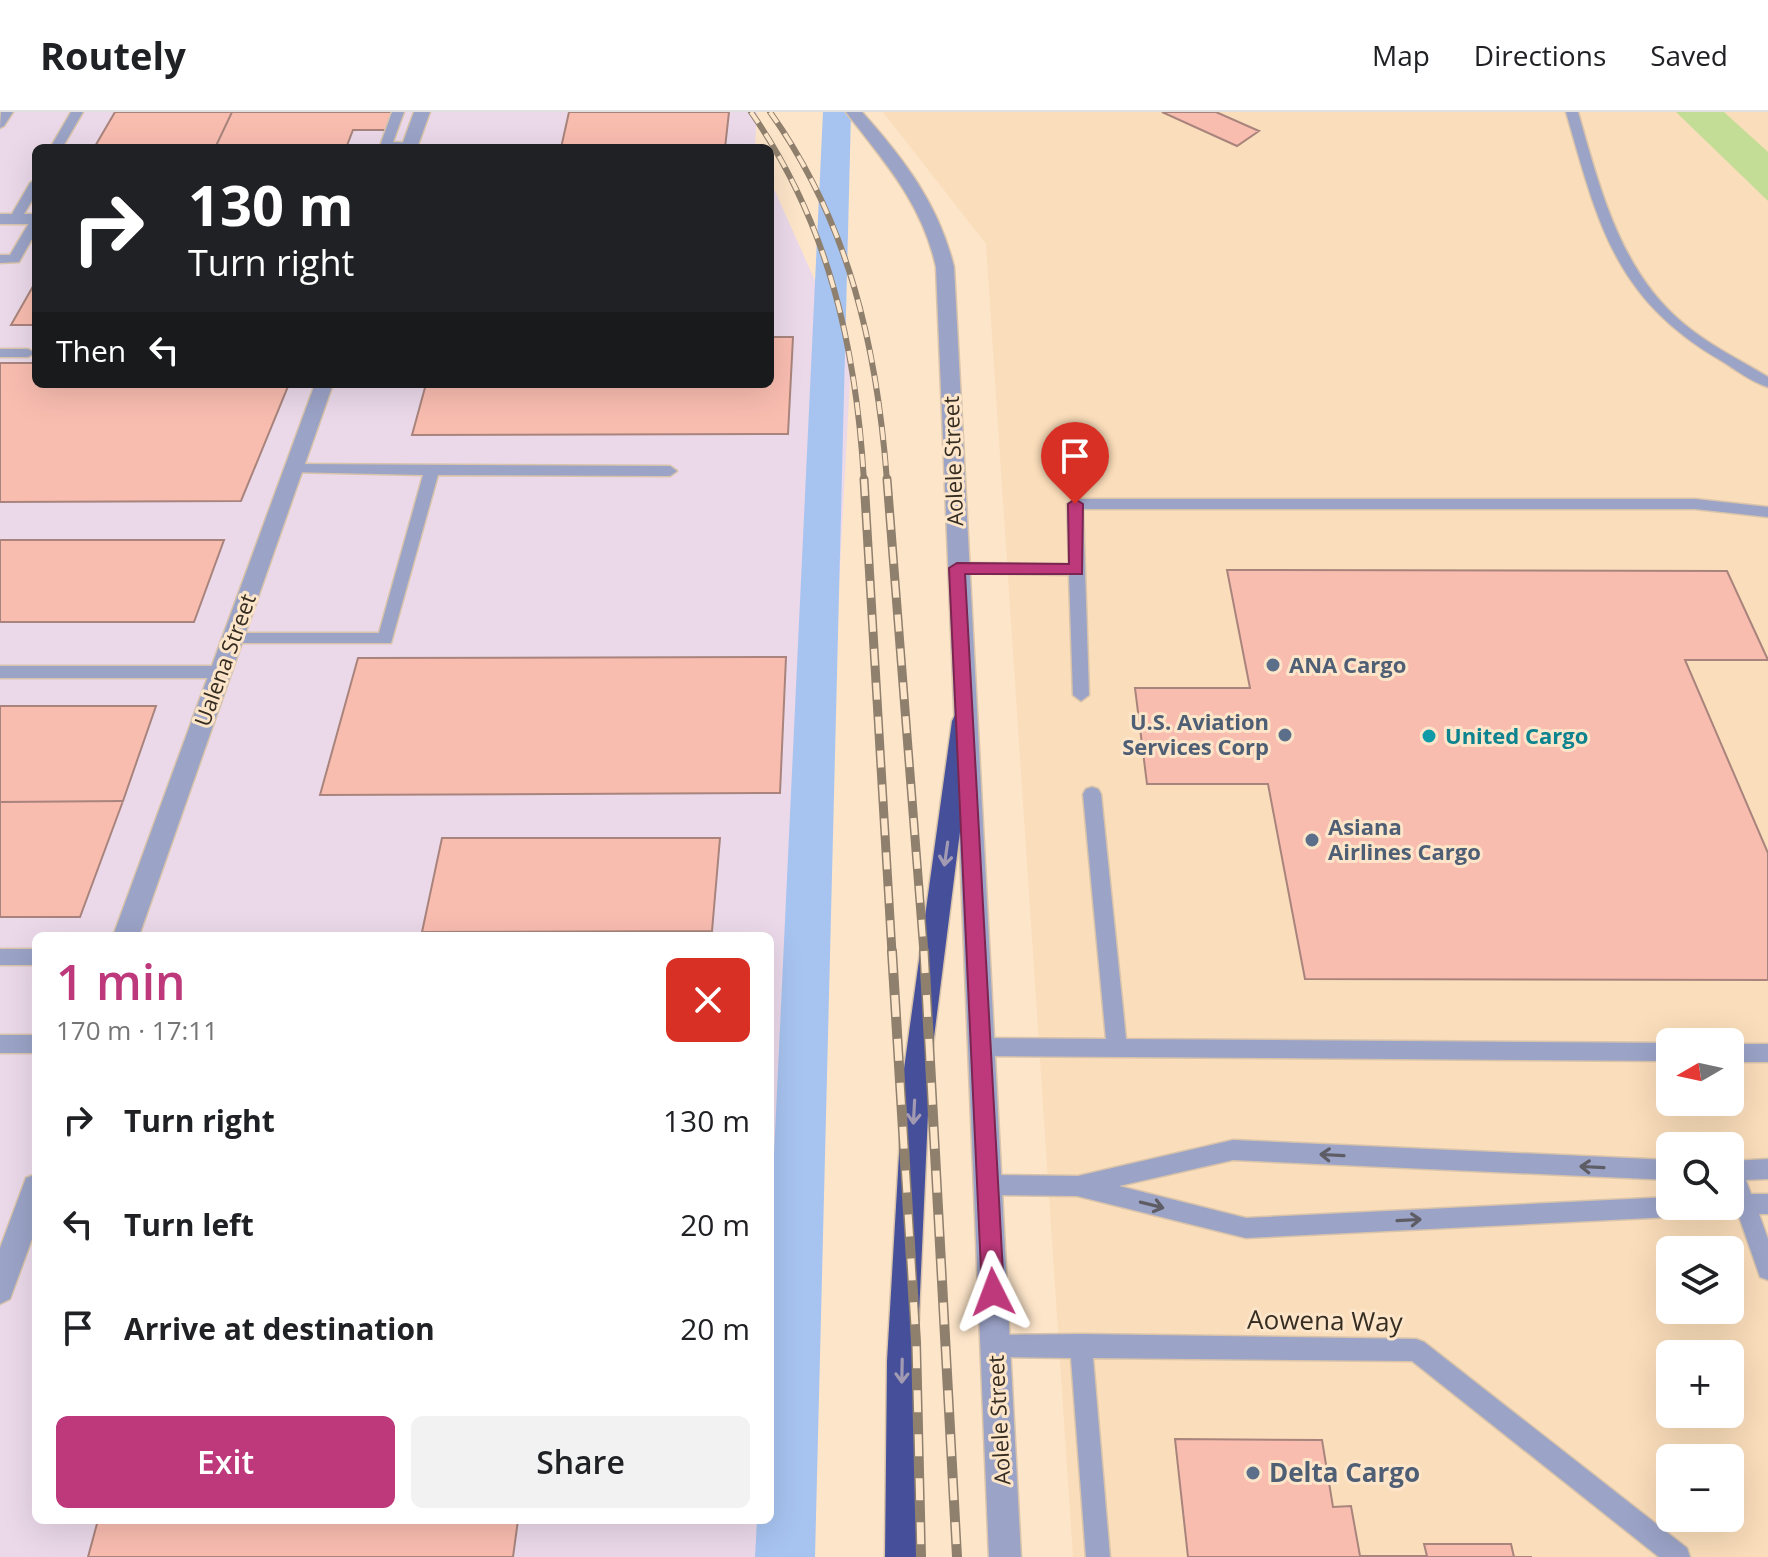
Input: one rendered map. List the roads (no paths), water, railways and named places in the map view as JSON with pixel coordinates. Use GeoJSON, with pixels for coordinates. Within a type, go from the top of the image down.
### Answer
{"type":"FeatureCollection","features":[{"type":"Feature","properties":{"kind":"highway"},"geometry":{"type":"LineString","coordinates":[[901,1557],[902,1361],[917,1069],[963,721]]}},
{"type":"Feature","properties":{"kind":"street"},"geometry":{"type":"LineString","coordinates":[[411,144],[422,112]]}},
{"type":"Feature","properties":{"kind":"street","name":"Aolele Street"},"geometry":{"type":"LineString","coordinates":[[854,112],[920,194],[942,250],[1005,1557]]}},
{"type":"Feature","properties":{"kind":"street"},"geometry":{"type":"LineString","coordinates":[[8,219],[32,220]]}},
{"type":"Feature","properties":{"kind":"street","name":"Ualena Street"},"geometry":{"type":"LineString","coordinates":[[127,932],[323,388]]}},
{"type":"Feature","properties":{"kind":"street"},"geometry":{"type":"LineString","coordinates":[[0,1289],[32,1198]]}},
{"type":"Feature","properties":{"kind":"lane"},"geometry":{"type":"LineString","coordinates":[[0,124],[7,112]]}},
{"type":"Feature","properties":{"kind":"lane"},"geometry":{"type":"LineString","coordinates":[[58,144],[77,112]]}},
{"type":"Feature","properties":{"kind":"lane"},"geometry":{"type":"LineString","coordinates":[[387,144],[398,112]]}},
{"type":"Feature","properties":{"kind":"lane"},"geometry":{"type":"LineString","coordinates":[[1572,112],[1596,196],[1612,234],[1648,295],[1679,327],[1768,383]]}},
{"type":"Feature","properties":{"kind":"lane"},"geometry":{"type":"LineString","coordinates":[[8,219],[32,188]]}},
{"type":"Feature","properties":{"kind":"lane"},"geometry":{"type":"LineString","coordinates":[[0,259],[14,259],[32,227]]}},
{"type":"Feature","properties":{"kind":"lane"},"geometry":{"type":"LineString","coordinates":[[0,353],[28,353]]}},
{"type":"Feature","properties":{"kind":"lane"},"geometry":{"type":"LineString","coordinates":[[294,469],[670,471]]}},
{"type":"Feature","properties":{"kind":"lane"},"geometry":{"type":"LineString","coordinates":[[233,639],[385,639],[432,469]]}},
{"type":"Feature","properties":{"kind":"lane"},"geometry":{"type":"LineString","coordinates":[[1081,695],[1075,504],[1695,504],[1768,512]]}},
{"type":"Feature","properties":{"kind":"lane"},"geometry":{"type":"LineString","coordinates":[[957,568],[1077,570]]}},
{"type":"Feature","properties":{"kind":"lane"},"geometry":{"type":"LineString","coordinates":[[0,672],[221,672]]}},
{"type":"Feature","properties":{"kind":"lane"},"geometry":{"type":"LineString","coordinates":[[1092,794],[1117,1050]]}},
{"type":"Feature","properties":{"kind":"lane"},"geometry":{"type":"LineString","coordinates":[[0,957],[32,957]]}},
{"type":"Feature","properties":{"kind":"lane"},"geometry":{"type":"LineString","coordinates":[[0,1044],[32,1044]]}},
{"type":"Feature","properties":{"kind":"lane"},"geometry":{"type":"LineString","coordinates":[[979,1047],[1656,1052]]}},
{"type":"Feature","properties":{"kind":"lane"},"geometry":{"type":"LineString","coordinates":[[1744,1053],[1768,1053]]}},
{"type":"Feature","properties":{"kind":"lane"},"geometry":{"type":"LineString","coordinates":[[1077,1186],[1233,1150],[1656,1169]]}},
{"type":"Feature","properties":{"kind":"lane"},"geometry":{"type":"LineString","coordinates":[[1744,1171],[1768,1169]]}},
{"type":"Feature","properties":{"kind":"lane"},"geometry":{"type":"LineString","coordinates":[[988,1185],[1077,1186],[1246,1228],[1656,1208]]}},
{"type":"Feature","properties":{"kind":"lane"},"geometry":{"type":"LineString","coordinates":[[1744,1204],[1768,1204]]}},
{"type":"Feature","properties":{"kind":"lane"},"geometry":{"type":"LineString","coordinates":[[1744,1219],[1768,1269]]}},
{"type":"Feature","properties":{"kind":"lane"},"geometry":{"type":"LineString","coordinates":[[1081,1345],[1098,1557]]}},
{"type":"Feature","properties":{"kind":"lane","name":"Aowena Way"},"geometry":{"type":"LineString","coordinates":[[996,1346],[1416,1350],[1678,1557]]}},
{"type":"Feature","properties":{"kind":"waterway"},"geometry":{"type":"LineString","coordinates":[[785,1557],[837,112]]}},
{"type":"Feature","properties":{"kind":"railway"},"geometry":{"type":"LineString","coordinates":[[751,112],[771,144]]}},
{"type":"Feature","properties":{"kind":"railway"},"geometry":{"type":"LineString","coordinates":[[770,112],[820,198],[854,288],[876,382],[887,481]]}},
{"type":"Feature","properties":{"kind":"railway"},"geometry":{"type":"LineString","coordinates":[[774,149],[800,198],[834,288],[854,383],[864,481]]}},
{"type":"Feature","properties":{"kind":"railway"},"geometry":{"type":"LineString","coordinates":[[864,479],[892,953]]}},
{"type":"Feature","properties":{"kind":"railway"},"geometry":{"type":"LineString","coordinates":[[887,479],[924,953]]}},
{"type":"Feature","properties":{"kind":"railway"},"geometry":{"type":"LineString","coordinates":[[892,951],[916,1342],[921,1557]]}},
{"type":"Feature","properties":{"kind":"railway"},"geometry":{"type":"LineString","coordinates":[[924,951],[957,1557]]}},
{"type":"Feature","properties":{"kind":"place","name":"ANA Cargo"},"geometry":{"type":"Point","coordinates":[1273,665]}},
{"type":"Feature","properties":{"kind":"place","name":"U.S. Aviation Services Corp"},"geometry":{"type":"Point","coordinates":[1285,735]}},
{"type":"Feature","properties":{"kind":"place","name":"United Cargo"},"geometry":{"type":"Point","coordinates":[1429,736]}},
{"type":"Feature","properties":{"kind":"place","name":"Asiana Airlines Cargo"},"geometry":{"type":"Point","coordinates":[1312,840]}},
{"type":"Feature","properties":{"kind":"place","name":"Delta Cargo"},"geometry":{"type":"Point","coordinates":[1253,1473]}}]}
